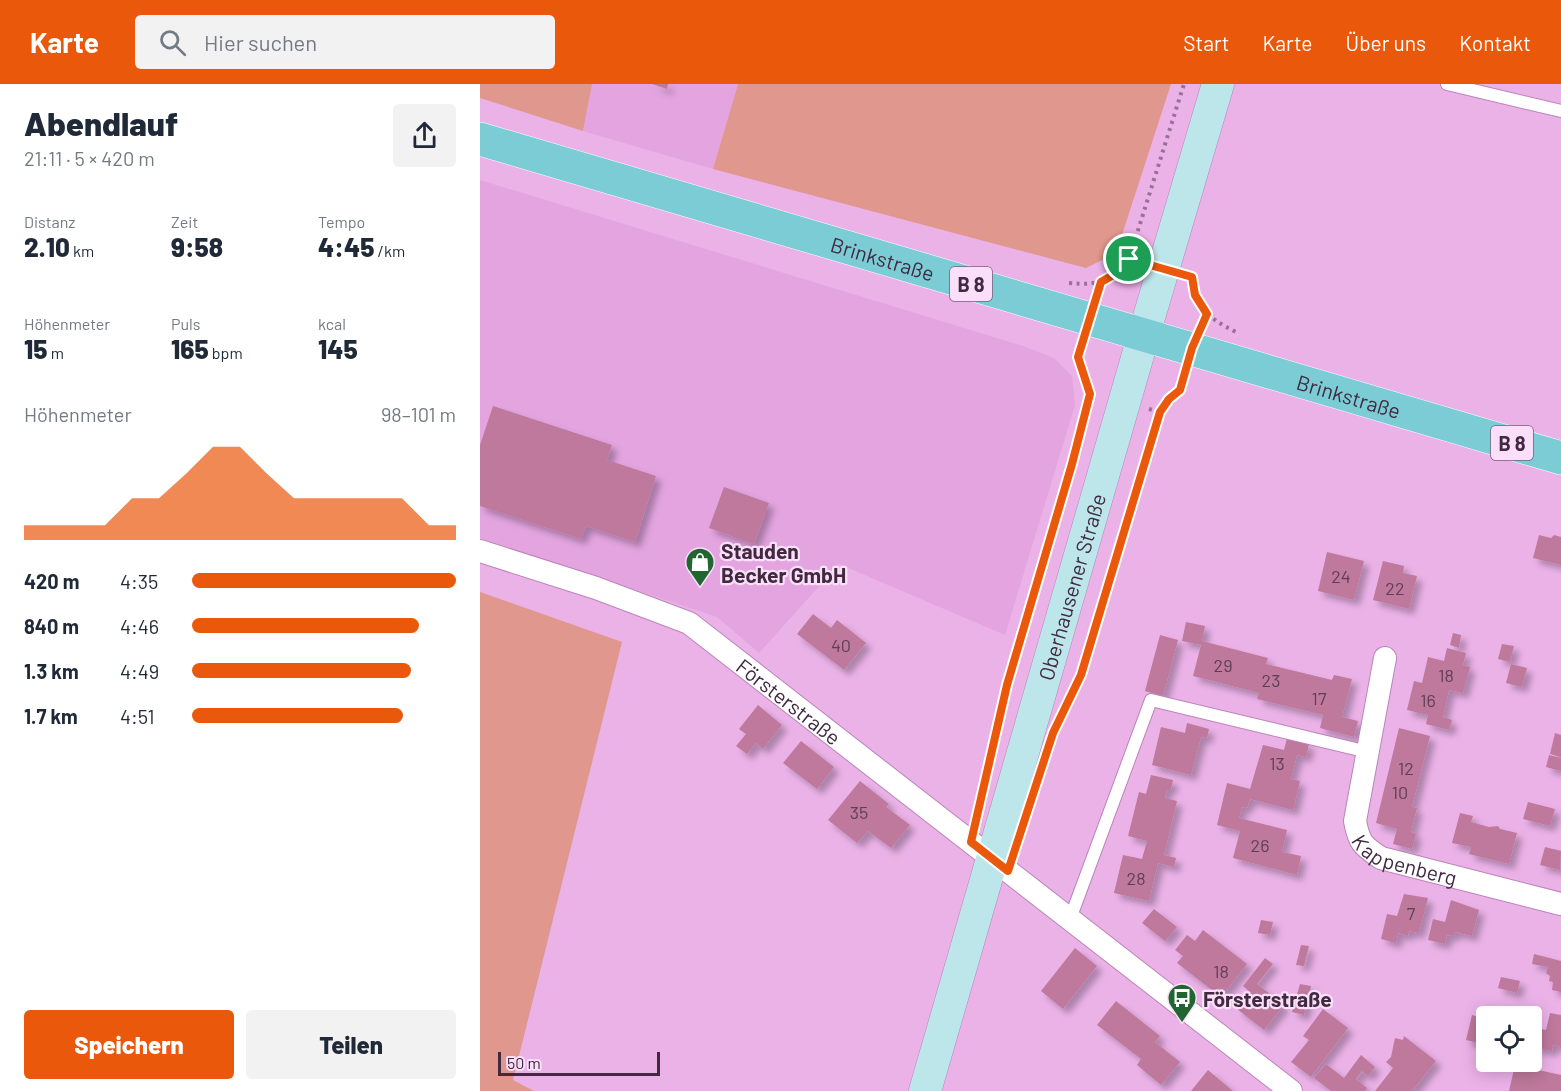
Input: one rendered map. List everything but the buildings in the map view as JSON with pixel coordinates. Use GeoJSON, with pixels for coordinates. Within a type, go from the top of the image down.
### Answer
{"type":"FeatureCollection","features":[{"type":"Feature","properties":{"kind":"main road","name":"Oberhausener Straße"},"geometry":{"type":"LineString","coordinates":[[925,1091],[1218,84]]}},
{"type":"Feature","properties":{"kind":"main road","name":"Brinkstraße"},"geometry":{"type":"LineString","coordinates":[[480,139],[1561,458]]}},
{"type":"Feature","properties":{"kind":"street","name":"Försterstraße"},"geometry":{"type":"LineString","coordinates":[[480,550],[596,588],[689,623],[1291,1091]]}},
{"type":"Feature","properties":{"kind":"street","name":"Kappenberg"},"geometry":{"type":"LineString","coordinates":[[1385,658],[1355,821],[1358,839],[1366,848],[1382,858],[1561,904]]}},
{"type":"Feature","properties":{"kind":"lane"},"geometry":{"type":"LineString","coordinates":[[1447,84],[1561,111]]}},
{"type":"Feature","properties":{"kind":"lane"},"geometry":{"type":"LineString","coordinates":[[1070,919],[1151,700],[1368,752]]}},
{"type":"Feature","properties":{"kind":"path"},"geometry":{"type":"LineString","coordinates":[[1067,282],[1087,285],[1101,282],[1115,274],[1129,259],[1184,84]]}},
{"type":"Feature","properties":{"kind":"path"},"geometry":{"type":"LineString","coordinates":[[1129,259],[1192,277],[1195,295],[1207,314],[1220,324],[1240,334]]}},
{"type":"Feature","properties":{"kind":"path"},"geometry":{"type":"LineString","coordinates":[[983,789],[1007,685],[1072,464],[1090,394],[1078,357],[1101,282]]}},
{"type":"Feature","properties":{"kind":"path"},"geometry":{"type":"LineString","coordinates":[[1063,714],[1081,675],[1160,412],[1169,399],[1180,390],[1192,348],[1207,314]]}},
{"type":"Feature","properties":{"kind":"path"},"geometry":{"type":"LineString","coordinates":[[1090,394],[1160,412]]}},
{"type":"Feature","properties":{"kind":"shaded area"},"geometry":{"type":"Polygon","coordinates":[[[480,84],[592,84],[583,131],[480,98],[480,84]]]}},
{"type":"Feature","properties":{"kind":"shaded area"},"geometry":{"type":"Polygon","coordinates":[[[592,84],[738,84],[713,169],[583,131],[592,84]]]}},
{"type":"Feature","properties":{"kind":"shaded area"},"geometry":{"type":"Polygon","coordinates":[[[738,84],[1171,84],[1120,241],[1110,256],[1086,268],[713,169],[738,84]]]}},
{"type":"Feature","properties":{"kind":"shaded area","name":"Stauden Becker GmbH"},"geometry":{"type":"Polygon","coordinates":[[[480,180],[1023,346],[1054,358],[1072,376],[1075,405],[1005,635],[839,564],[759,653],[717,617],[480,538],[480,180]]]}},
{"type":"Feature","properties":{"kind":"shaded area"},"geometry":{"type":"Polygon","coordinates":[[[480,592],[622,642],[513,1080],[534,1091],[480,1091],[480,592]]]}},
{"type":"Feature","properties":{"kind":"place","name":"Stauden Becker GmbH"},"geometry":{"type":"Point","coordinates":[700,588]}},
{"type":"Feature","properties":{"kind":"place","name":"Försterstraße"},"geometry":{"type":"Point","coordinates":[1182,1024]}},
{"type":"Feature","properties":{"kind":"route"},"geometry":{"type":"LineString","coordinates":[[1129,259],[1192,277],[1195,295],[1207,314],[1192,348],[1180,390],[1169,399],[1160,412],[1081,675],[1053,733],[1008,871],[971,842],[1007,685],[1072,464],[1090,394],[1078,357],[1101,282],[1115,274],[1129,259]]}}]}
